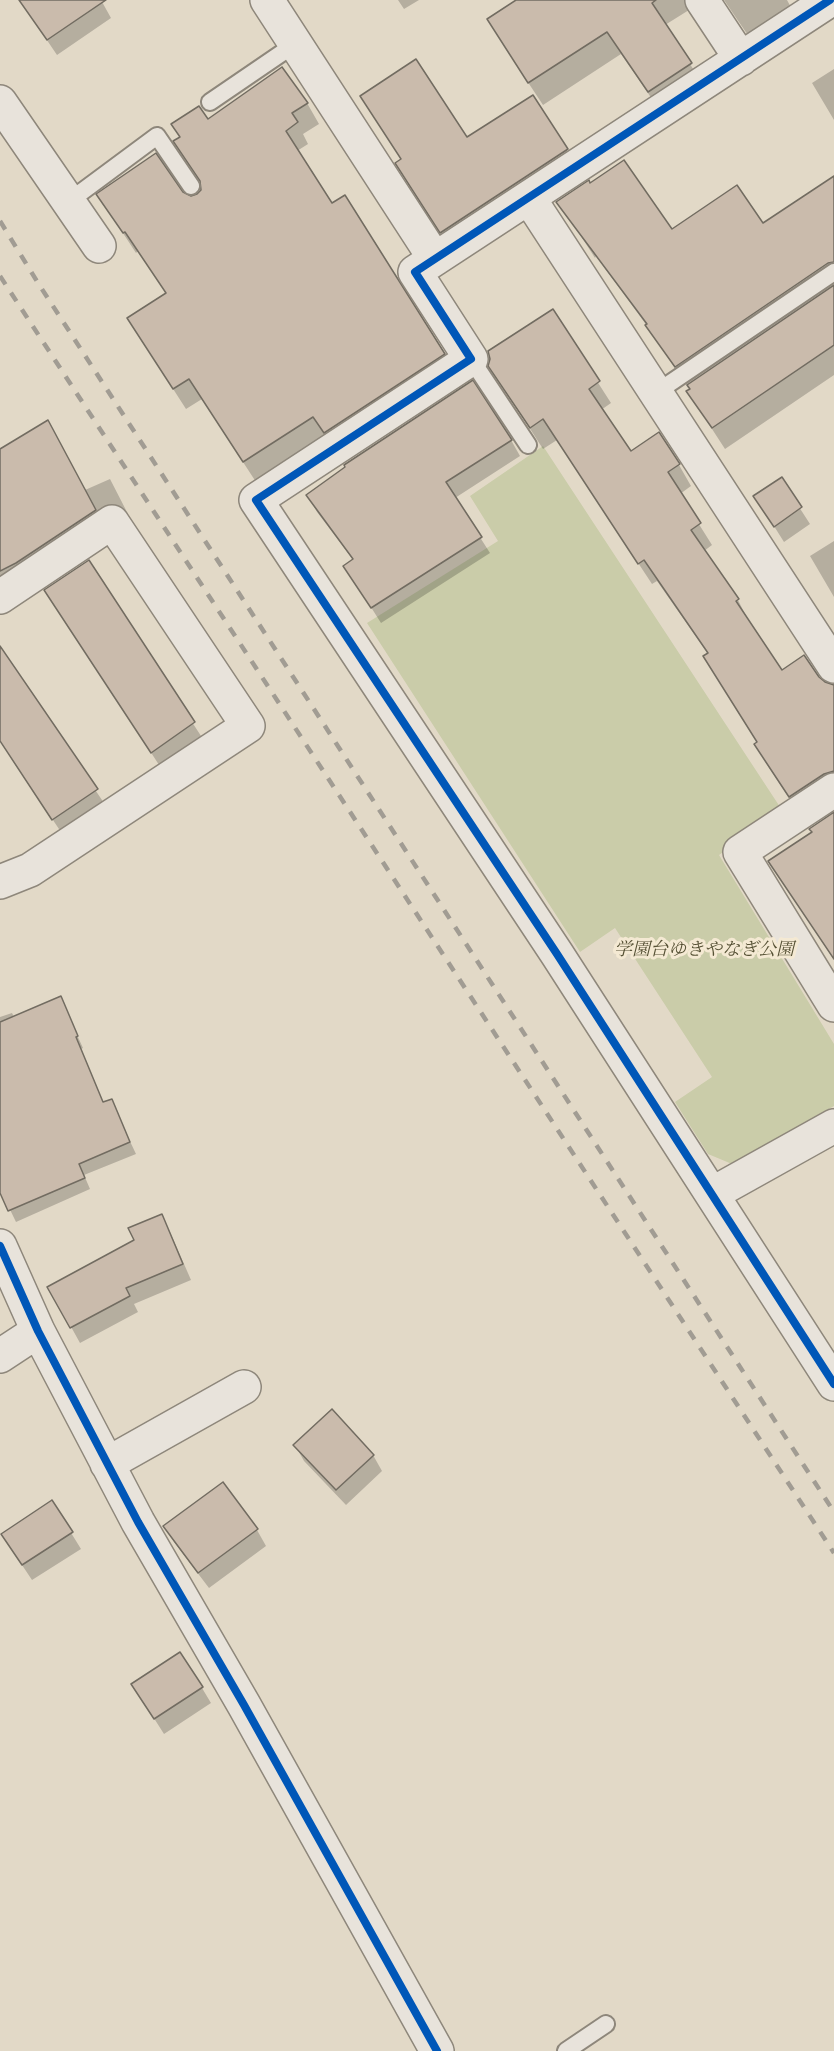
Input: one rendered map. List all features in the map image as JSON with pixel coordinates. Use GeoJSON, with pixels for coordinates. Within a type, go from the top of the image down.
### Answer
{"type":"FeatureCollection","features":[{"type":"Feature","properties":{"kind":"street"},"geometry":{"type":"LineString","coordinates":[[267,0],[435,259]]}},
{"type":"Feature","properties":{"kind":"street"},"geometry":{"type":"LineString","coordinates":[[702,0],[741,59]]}},
{"type":"Feature","properties":{"kind":"street"},"geometry":{"type":"LineString","coordinates":[[831,0],[415,272],[471,359],[256,500],[551,944],[834,1384]]}},
{"type":"Feature","properties":{"kind":"street"},"geometry":{"type":"LineString","coordinates":[[0,102],[99,246]]}},
{"type":"Feature","properties":{"kind":"street"},"geometry":{"type":"LineString","coordinates":[[529,198],[834,666]]}},
{"type":"Feature","properties":{"kind":"street"},"geometry":{"type":"LineString","coordinates":[[0,597],[112,522],[248,726],[30,870],[0,882]]}},
{"type":"Feature","properties":{"kind":"street"},"geometry":{"type":"LineString","coordinates":[[834,790],[740,852],[834,1005]]}},
{"type":"Feature","properties":{"kind":"street"},"geometry":{"type":"LineString","coordinates":[[712,1194],[834,1126]]}},
{"type":"Feature","properties":{"kind":"street"},"geometry":{"type":"LineString","coordinates":[[0,1245],[38,1331],[138,1522],[244,1705],[435,2050]]}},
{"type":"Feature","properties":{"kind":"street"},"geometry":{"type":"LineString","coordinates":[[0,1356],[38,1331]]}},
{"type":"Feature","properties":{"kind":"street"},"geometry":{"type":"LineString","coordinates":[[107,1464],[244,1387]]}},
{"type":"Feature","properties":{"kind":"lane"},"geometry":{"type":"LineString","coordinates":[[210,102],[296,44]]}},
{"type":"Feature","properties":{"kind":"lane"},"geometry":{"type":"LineString","coordinates":[[68,202],[157,136],[191,186]]}},
{"type":"Feature","properties":{"kind":"lane"},"geometry":{"type":"LineString","coordinates":[[657,392],[834,272]]}},
{"type":"Feature","properties":{"kind":"lane"},"geometry":{"type":"LineString","coordinates":[[471,359],[528,445]]}},
{"type":"Feature","properties":{"kind":"lane"},"geometry":{"type":"LineString","coordinates":[[566,2051],[606,2024]]}},
{"type":"Feature","properties":{"kind":"green space","name":"学園台ゆきやなぎ公園"},"geometry":{"type":"Polygon","coordinates":[[[543,446],[782,810],[719,855],[834,1044],[834,1106],[732,1164],[708,1154],[675,1102],[712,1077],[615,928],[580,952],[367,623],[498,541],[470,496],[543,446]]]}},
{"type":"Feature","properties":{"kind":"building"},"geometry":{"type":"Polygon","coordinates":[[[19,0],[106,0],[47,40],[19,0]]]}},
{"type":"Feature","properties":{"kind":"building"},"geometry":{"type":"Polygon","coordinates":[[[516,0],[656,0],[652,3],[692,63],[648,92],[607,32],[528,83],[487,19],[516,0]]]}},
{"type":"Feature","properties":{"kind":"building"},"geometry":{"type":"Polygon","coordinates":[[[416,59],[467,137],[533,95],[568,149],[440,233],[395,163],[401,159],[360,96],[416,59]]]}},
{"type":"Feature","properties":{"kind":"building"},"geometry":{"type":"Polygon","coordinates":[[[282,67],[308,103],[292,113],[298,122],[286,131],[332,203],[345,195],[445,354],[324,433],[313,417],[243,462],[189,379],[173,389],[127,318],[166,293],[96,194],[156,153],[183,192],[191,196],[197,194],[201,190],[200,181],[173,141],[180,137],[171,124],[199,106],[208,119],[282,67]]]}},
{"type":"Feature","properties":{"kind":"building"},"geometry":{"type":"Polygon","coordinates":[[[624,160],[672,229],[737,185],[763,223],[834,176],[834,262],[828,263],[675,367],[645,325],[647,324],[556,202],[624,160]]]}},
{"type":"Feature","properties":{"kind":"building"},"geometry":{"type":"Polygon","coordinates":[[[834,285],[834,345],[712,428],[686,391],[690,389],[687,385],[834,285]]]}},
{"type":"Feature","properties":{"kind":"building"},"geometry":{"type":"Polygon","coordinates":[[[553,309],[600,381],[589,389],[631,451],[659,432],[680,464],[668,472],[701,523],[691,530],[739,599],[736,601],[782,670],[804,655],[819,677],[834,685],[834,771],[824,774],[789,797],[754,744],[757,742],[703,656],[708,653],[644,560],[638,564],[543,419],[530,428],[488,366],[490,359],[488,351],[553,309]]]}},
{"type":"Feature","properties":{"kind":"building"},"geometry":{"type":"Polygon","coordinates":[[[473,380],[512,440],[446,482],[482,537],[371,608],[343,566],[353,559],[306,495],[345,467],[344,465],[473,380]]]}},
{"type":"Feature","properties":{"kind":"building"},"geometry":{"type":"Polygon","coordinates":[[[48,420],[96,510],[16,563],[0,571],[0,449],[48,420]]]}},
{"type":"Feature","properties":{"kind":"building"},"geometry":{"type":"Polygon","coordinates":[[[782,477],[802,507],[774,527],[753,496],[782,477]]]}},
{"type":"Feature","properties":{"kind":"building"},"geometry":{"type":"Polygon","coordinates":[[[89,560],[195,722],[151,753],[44,590],[89,560]]]}},
{"type":"Feature","properties":{"kind":"building"},"geometry":{"type":"Polygon","coordinates":[[[0,646],[98,789],[52,820],[0,741],[0,646]]]}},
{"type":"Feature","properties":{"kind":"building"},"geometry":{"type":"Polygon","coordinates":[[[834,812],[834,959],[768,861],[812,832],[809,829],[834,812]]]}},
{"type":"Feature","properties":{"kind":"building"},"geometry":{"type":"Polygon","coordinates":[[[61,996],[103,1102],[112,1099],[130,1142],[79,1164],[85,1178],[8,1211],[0,1193],[0,1022],[61,996]]]}},
{"type":"Feature","properties":{"kind":"building"},"geometry":{"type":"Polygon","coordinates":[[[162,1214],[183,1264],[126,1288],[130,1296],[70,1328],[47,1287],[134,1240],[128,1228],[162,1214]]]}},
{"type":"Feature","properties":{"kind":"building"},"geometry":{"type":"Polygon","coordinates":[[[332,1409],[374,1455],[336,1490],[293,1445],[332,1409]]]}},
{"type":"Feature","properties":{"kind":"building"},"geometry":{"type":"Polygon","coordinates":[[[223,1482],[258,1529],[198,1573],[163,1526],[223,1482]]]}},
{"type":"Feature","properties":{"kind":"building"},"geometry":{"type":"Polygon","coordinates":[[[52,1500],[73,1532],[22,1565],[1,1534],[52,1500]]]}},
{"type":"Feature","properties":{"kind":"building"},"geometry":{"type":"Polygon","coordinates":[[[180,1652],[203,1687],[154,1719],[131,1684],[180,1652]]]}},
{"type":"Feature","properties":{"kind":"railway"},"geometry":{"type":"LineString","coordinates":[[0,221],[834,1512]]}},
{"type":"Feature","properties":{"kind":"railway"},"geometry":{"type":"LineString","coordinates":[[0,276],[834,1553]]}},
{"type":"Feature","properties":{"kind":"cycle path"},"geometry":{"type":"LineString","coordinates":[[830,0],[415,272],[471,359],[256,500],[557,954],[834,1384]]}},
{"type":"Feature","properties":{"kind":"cycle path"},"geometry":{"type":"LineString","coordinates":[[0,1246],[38,1331],[138,1522],[244,1705],[437,2051]]}}]}
